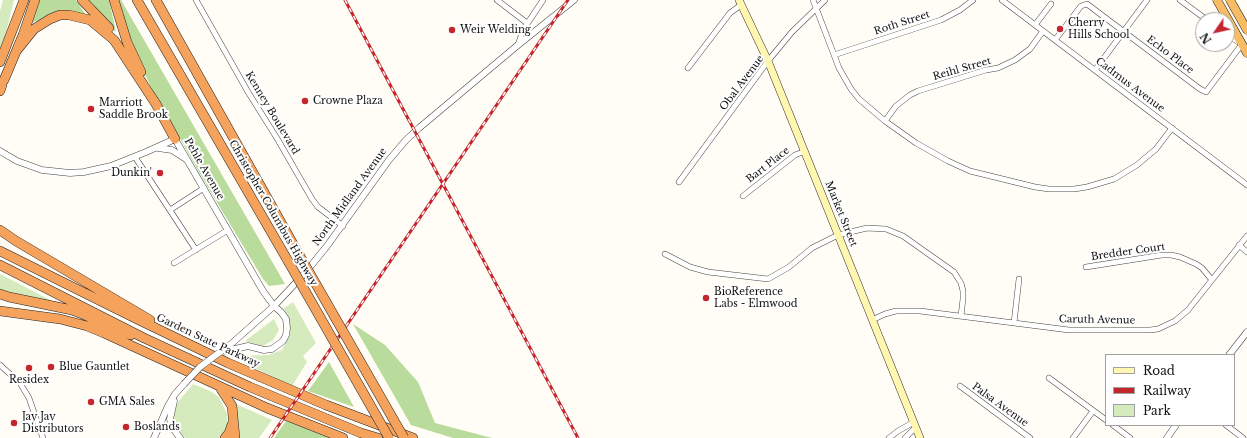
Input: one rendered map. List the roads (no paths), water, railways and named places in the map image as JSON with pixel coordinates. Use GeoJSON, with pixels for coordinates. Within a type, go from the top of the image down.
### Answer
{"type":"FeatureCollection","features":[{"type":"Feature","properties":{"kind":"highway"},"geometry":{"type":"LineString","coordinates":[[12,32],[20,0]]}},
{"type":"Feature","properties":{"kind":"highway"},"geometry":{"type":"LineString","coordinates":[[0,62],[24,0]]}},
{"type":"Feature","properties":{"kind":"highway"},"geometry":{"type":"LineString","coordinates":[[82,0],[121,42],[139,69]]}},
{"type":"Feature","properties":{"kind":"highway"},"geometry":{"type":"LineString","coordinates":[[114,0],[127,42],[156,104],[175,139]]}},
{"type":"Feature","properties":{"kind":"highway","name":"Christopher Columbus Highway"},"geometry":{"type":"LineString","coordinates":[[137,0],[389,438]]}},
{"type":"Feature","properties":{"kind":"highway","name":"Christopher Columbus Highway"},"geometry":{"type":"LineString","coordinates":[[156,0],[404,438]]}},
{"type":"Feature","properties":{"kind":"highway"},"geometry":{"type":"LineString","coordinates":[[161,0],[171,26]]}},
{"type":"Feature","properties":{"kind":"highway"},"geometry":{"type":"LineString","coordinates":[[1217,0],[1247,53]]}},
{"type":"Feature","properties":{"kind":"highway"},"geometry":{"type":"LineString","coordinates":[[1230,0],[1247,30]]}},
{"type":"Feature","properties":{"kind":"highway"},"geometry":{"type":"LineString","coordinates":[[2,85],[17,50],[34,2]]}},
{"type":"Feature","properties":{"kind":"highway"},"geometry":{"type":"LineString","coordinates":[[17,50],[34,29],[50,19],[70,15],[90,20],[114,40],[156,104]]}},
{"type":"Feature","properties":{"kind":"highway"},"geometry":{"type":"LineString","coordinates":[[0,230],[196,348]]}},
{"type":"Feature","properties":{"kind":"highway","name":"Garden State Parkway"},"geometry":{"type":"LineString","coordinates":[[0,251],[196,348],[318,402],[413,438]]}},
{"type":"Feature","properties":{"kind":"highway"},"geometry":{"type":"LineString","coordinates":[[0,265],[144,338],[284,402],[360,433],[378,438]]}},
{"type":"Feature","properties":{"kind":"highway"},"geometry":{"type":"LineString","coordinates":[[0,294],[72,310],[86,315],[119,332],[144,338]]}},
{"type":"Feature","properties":{"kind":"highway"},"geometry":{"type":"LineString","coordinates":[[0,311],[60,319],[87,326],[220,388],[335,438]]}},
{"type":"Feature","properties":{"kind":"highway"},"geometry":{"type":"LineString","coordinates":[[220,388],[232,406],[235,438]]}},
{"type":"Feature","properties":{"kind":"highway"},"geometry":{"type":"LineString","coordinates":[[225,438],[229,433],[234,417]]}},
{"type":"Feature","properties":{"kind":"highway"},"geometry":{"type":"LineString","coordinates":[[292,419],[343,438]]}},
{"type":"Feature","properties":{"kind":"main road","name":"Market Street"},"geometry":{"type":"LineString","coordinates":[[740,2],[768,62],[805,151],[920,438]]}},
{"type":"Feature","properties":{"kind":"street","name":"Kenney Boulevard"},"geometry":{"type":"LineString","coordinates":[[196,0],[248,92],[282,146],[312,199],[318,207],[343,226]]}},
{"type":"Feature","properties":{"kind":"street"},"geometry":{"type":"LineString","coordinates":[[497,0],[527,23]]}},
{"type":"Feature","properties":{"kind":"street"},"geometry":{"type":"LineString","coordinates":[[518,45],[523,30],[543,0]]}},
{"type":"Feature","properties":{"kind":"street","name":"North Midland Avenue"},"geometry":{"type":"LineString","coordinates":[[154,438],[175,394],[200,367],[217,353],[233,346],[305,273],[343,226],[406,140],[518,45],[574,0]]}},
{"type":"Feature","properties":{"kind":"street"},"geometry":{"type":"LineString","coordinates":[[813,0],[843,77],[851,89],[884,121],[916,143],[970,171],[1035,187],[1062,190],[1088,187],[1101,184],[1126,173],[1156,149],[1172,128]]}},
{"type":"Feature","properties":{"kind":"street","name":"Obal Avenue"},"geometry":{"type":"LineString","coordinates":[[679,182],[768,62],[792,32],[824,0]]}},
{"type":"Feature","properties":{"kind":"street","name":"Roth Street"},"geometry":{"type":"LineString","coordinates":[[834,55],[940,20],[960,10],[973,0]]}},
{"type":"Feature","properties":{"kind":"street","name":"Cadmus Avenue"},"geometry":{"type":"LineString","coordinates":[[1002,0],[1247,185]]}},
{"type":"Feature","properties":{"kind":"street"},"geometry":{"type":"LineString","coordinates":[[1095,70],[1147,0]]}},
{"type":"Feature","properties":{"kind":"street"},"geometry":{"type":"LineString","coordinates":[[1180,0],[1196,12]]}},
{"type":"Feature","properties":{"kind":"street"},"geometry":{"type":"LineString","coordinates":[[688,68],[740,2]]}},
{"type":"Feature","properties":{"kind":"street"},"geometry":{"type":"LineString","coordinates":[[1035,25],[1051,4]]}},
{"type":"Feature","properties":{"kind":"street","name":"Echo Place"},"geometry":{"type":"LineString","coordinates":[[1055,40],[1081,6],[1087,4],[1206,92],[1242,44]]}},
{"type":"Feature","properties":{"kind":"street","name":"Reihl Street"},"geometry":{"type":"LineString","coordinates":[[884,121],[896,106],[906,97],[918,91],[986,70],[998,68],[1015,60],[1030,48],[1043,31]]}},
{"type":"Feature","properties":{"kind":"street"},"geometry":{"type":"LineString","coordinates":[[1235,40],[1242,44]]}},
{"type":"Feature","properties":{"kind":"street","name":"Pehle Avenue"},"geometry":{"type":"LineString","coordinates":[[0,152],[17,161],[42,170],[70,173],[98,170],[135,157],[175,139],[263,291],[286,319],[286,335],[283,341],[272,349],[264,350],[248,346],[233,346]]}},
{"type":"Feature","properties":{"kind":"street"},"geometry":{"type":"LineString","coordinates":[[157,148],[172,150],[189,162]]}},
{"type":"Feature","properties":{"kind":"street","name":"Bart Place"},"geometry":{"type":"LineString","coordinates":[[743,196],[795,155],[805,151]]}},
{"type":"Feature","properties":{"kind":"street"},"geometry":{"type":"LineString","coordinates":[[135,157],[196,250]]}},
{"type":"Feature","properties":{"kind":"street"},"geometry":{"type":"LineString","coordinates":[[170,210],[204,188]]}},
{"type":"Feature","properties":{"kind":"street"},"geometry":{"type":"LineString","coordinates":[[665,254],[690,267],[708,272],[768,279],[789,267],[812,248],[838,235],[858,230],[876,228],[886,229],[903,236],[949,267],[958,277],[964,298],[961,316]]}},
{"type":"Feature","properties":{"kind":"street"},"geometry":{"type":"LineString","coordinates":[[174,264],[228,230]]}},
{"type":"Feature","properties":{"kind":"street"},"geometry":{"type":"LineString","coordinates":[[1247,236],[1239,245],[1247,252]]}},
{"type":"Feature","properties":{"kind":"street","name":"Caruth Avenue"},"geometry":{"type":"LineString","coordinates":[[872,320],[885,314],[908,310],[1068,330],[1150,330],[1166,326],[1182,316],[1239,245]]}},
{"type":"Feature","properties":{"kind":"street","name":"Bredder Court"},"geometry":{"type":"LineString","coordinates":[[1086,267],[1162,255],[1171,255],[1196,264],[1212,280]]}},
{"type":"Feature","properties":{"kind":"street"},"geometry":{"type":"LineString","coordinates":[[1014,323],[1019,279]]}},
{"type":"Feature","properties":{"kind":"street"},"geometry":{"type":"LineString","coordinates":[[1231,354],[1247,332]]}},
{"type":"Feature","properties":{"kind":"street"},"geometry":{"type":"LineString","coordinates":[[0,365],[20,383],[29,398],[43,438]]}},
{"type":"Feature","properties":{"kind":"street"},"geometry":{"type":"LineString","coordinates":[[1049,378],[1105,419]]}},
{"type":"Feature","properties":{"kind":"street"},"geometry":{"type":"LineString","coordinates":[[180,438],[172,427],[170,419],[171,409],[184,384]]}},
{"type":"Feature","properties":{"kind":"street","name":"Palsa Avenue"},"geometry":{"type":"LineString","coordinates":[[960,386],[1030,438]]}},
{"type":"Feature","properties":{"kind":"street"},"geometry":{"type":"LineString","coordinates":[[1073,438],[1093,411]]}},
{"type":"Feature","properties":{"kind":"street"},"geometry":{"type":"LineString","coordinates":[[889,438],[898,430],[915,425]]}},
{"type":"Feature","properties":{"kind":"street"},"geometry":{"type":"LineString","coordinates":[[905,438],[915,425]]}},
{"type":"Feature","properties":{"kind":"street"},"geometry":{"type":"LineString","coordinates":[[1114,426],[1130,438]]}},
{"type":"Feature","properties":{"kind":"street"},"geometry":{"type":"LineString","coordinates":[[1167,438],[1175,426]]}},
{"type":"Feature","properties":{"kind":"street"},"geometry":{"type":"LineString","coordinates":[[1227,426],[1243,438]]}},
{"type":"Feature","properties":{"kind":"railway"},"geometry":{"type":"LineString","coordinates":[[345,0],[578,438]]}},
{"type":"Feature","properties":{"kind":"railway"},"geometry":{"type":"LineString","coordinates":[[270,438],[568,0]]}},
{"type":"Feature","properties":{"kind":"place","name":"Cherry Hills School"},"geometry":{"type":"Point","coordinates":[1060,29]}},
{"type":"Feature","properties":{"kind":"place","name":"Weir Welding"},"geometry":{"type":"Point","coordinates":[452,30]}},
{"type":"Feature","properties":{"kind":"place","name":"Crowne Plaza"},"geometry":{"type":"Point","coordinates":[305,101]}},
{"type":"Feature","properties":{"kind":"place","name":"Marriott Saddle Brook"},"geometry":{"type":"Point","coordinates":[91,109]}},
{"type":"Feature","properties":{"kind":"place","name":"Dunkin'"},"geometry":{"type":"Point","coordinates":[160,173]}},
{"type":"Feature","properties":{"kind":"place","name":"BioReference Labs - Elmwood"},"geometry":{"type":"Point","coordinates":[706,298]}},
{"type":"Feature","properties":{"kind":"place","name":"Blue Gauntlet"},"geometry":{"type":"Point","coordinates":[51,367]}},
{"type":"Feature","properties":{"kind":"place","name":"Residex"},"geometry":{"type":"Point","coordinates":[29,368]}},
{"type":"Feature","properties":{"kind":"place","name":"GMA Sales"},"geometry":{"type":"Point","coordinates":[91,402]}},
{"type":"Feature","properties":{"kind":"place","name":"Jay Jay Distributors"},"geometry":{"type":"Point","coordinates":[14,423]}},
{"type":"Feature","properties":{"kind":"place","name":"Boslands"},"geometry":{"type":"Point","coordinates":[126,427]}}]}
